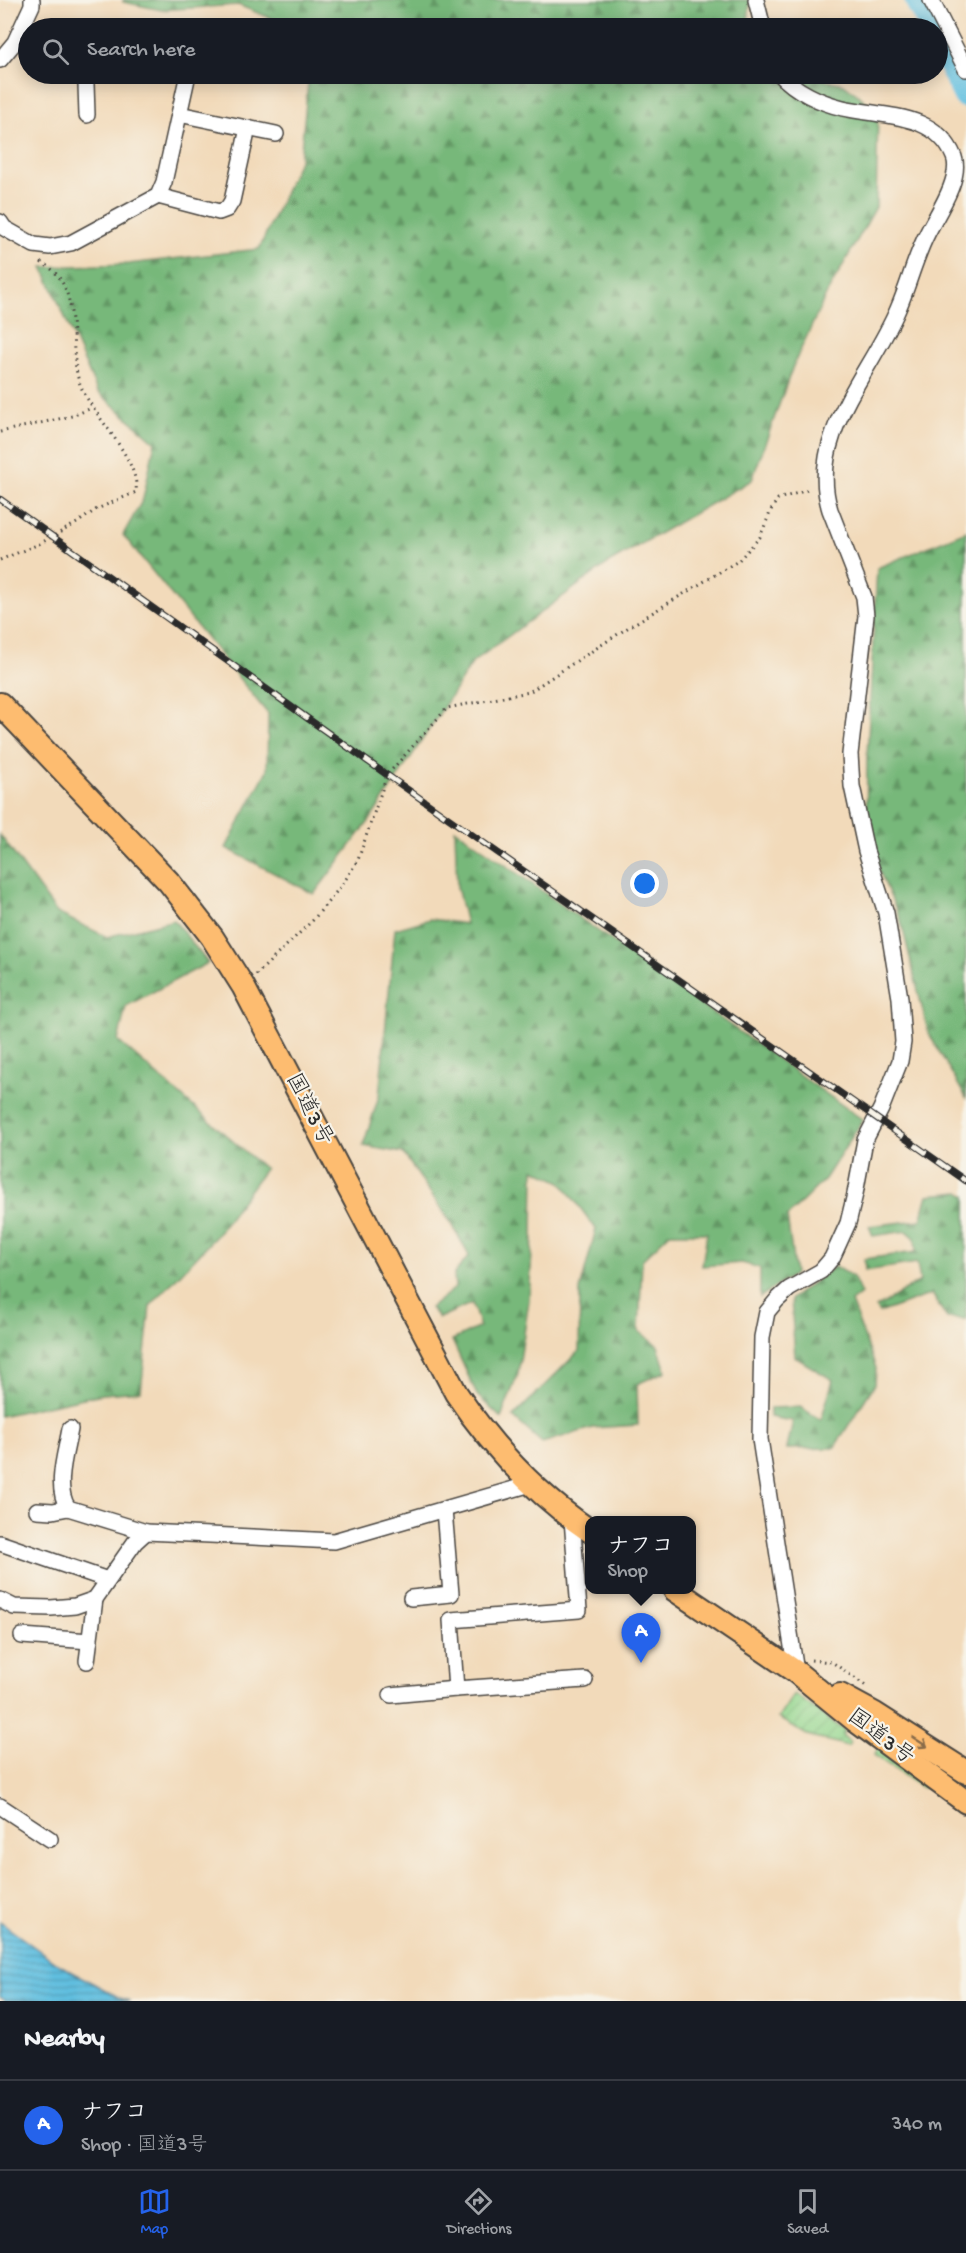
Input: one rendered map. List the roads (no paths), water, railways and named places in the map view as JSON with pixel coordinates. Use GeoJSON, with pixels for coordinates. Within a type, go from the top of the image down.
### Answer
{"type":"FeatureCollection","features":[{"type":"Feature","properties":{"kind":"highway","name":"国道3号"},"geometry":{"type":"LineString","coordinates":[[0,704],[169,882],[212,937],[243,986],[451,1384],[473,1419],[497,1448],[531,1484],[581,1525]]}},
{"type":"Feature","properties":{"kind":"highway","name":"国道3号"},"geometry":{"type":"LineString","coordinates":[[681,1594],[796,1672],[856,1721],[966,1802]]}},
{"type":"Feature","properties":{"kind":"highway","name":"国道3号"},"geometry":{"type":"LineString","coordinates":[[796,1672],[875,1714],[966,1772]]}},
{"type":"Feature","properties":{"kind":"street"},"geometry":{"type":"LineString","coordinates":[[28,18],[32,0]]}},
{"type":"Feature","properties":{"kind":"street"},"geometry":{"type":"LineString","coordinates":[[756,0],[760,18]]}},
{"type":"Feature","properties":{"kind":"street"},"geometry":{"type":"LineString","coordinates":[[931,0],[940,18]]}},
{"type":"Feature","properties":{"kind":"street"},"geometry":{"type":"LineString","coordinates":[[948,34],[966,69]]}},
{"type":"Feature","properties":{"kind":"street"},"geometry":{"type":"LineString","coordinates":[[0,60],[18,39]]}},
{"type":"Feature","properties":{"kind":"street"},"geometry":{"type":"LineString","coordinates":[[86,84],[87,115]]}},
{"type":"Feature","properties":{"kind":"street"},"geometry":{"type":"LineString","coordinates":[[0,222],[4,228],[34,245],[50,247],[71,243],[158,196],[164,182],[186,84]]}},
{"type":"Feature","properties":{"kind":"street"},"geometry":{"type":"LineString","coordinates":[[791,84],[841,108],[916,121],[937,132],[961,159],[944,203],[927,234],[898,311],[833,434],[824,467],[824,484],[830,510],[864,597],[866,616],[850,754],[852,786],[861,834],[886,913],[900,998],[903,1042],[900,1061],[881,1109],[865,1140],[848,1223],[832,1258],[821,1271],[789,1289],[777,1300],[767,1312],[762,1337],[760,1439],[796,1672]]}},
{"type":"Feature","properties":{"kind":"street"},"geometry":{"type":"LineString","coordinates":[[179,114],[276,134]]}},
{"type":"Feature","properties":{"kind":"street"},"geometry":{"type":"LineString","coordinates":[[158,196],[219,212],[227,209],[232,201],[248,128]]}},
{"type":"Feature","properties":{"kind":"street"},"geometry":{"type":"LineString","coordinates":[[68,1508],[62,1497],[63,1468],[70,1429]]}},
{"type":"Feature","properties":{"kind":"street"},"geometry":{"type":"LineString","coordinates":[[37,1510],[52,1511],[68,1508],[146,1532],[334,1541],[531,1484]]}},
{"type":"Feature","properties":{"kind":"street"},"geometry":{"type":"LineString","coordinates":[[411,1598],[451,1594],[444,1510]]}},
{"type":"Feature","properties":{"kind":"street"},"geometry":{"type":"LineString","coordinates":[[456,1689],[451,1620],[579,1610],[581,1525]]}},
{"type":"Feature","properties":{"kind":"street"},"geometry":{"type":"LineString","coordinates":[[87,1661],[95,1599],[135,1542],[146,1532]]}},
{"type":"Feature","properties":{"kind":"street"},"geometry":{"type":"LineString","coordinates":[[0,1543],[108,1580]]}},
{"type":"Feature","properties":{"kind":"street"},"geometry":{"type":"LineString","coordinates":[[0,1600],[14,1607],[51,1608],[75,1606],[95,1599]]}},
{"type":"Feature","properties":{"kind":"street"},"geometry":{"type":"LineString","coordinates":[[22,1636],[90,1641]]}},
{"type":"Feature","properties":{"kind":"street"},"geometry":{"type":"LineString","coordinates":[[391,1695],[585,1680]]}},
{"type":"Feature","properties":{"kind":"street"},"geometry":{"type":"LineString","coordinates":[[0,1806],[50,1839]]}},
{"type":"Feature","properties":{"kind":"water"},"geometry":{"type":"Polygon","coordinates":[[[0,1922],[58,1964],[120,1998],[131,2001],[6,2001],[0,1997],[0,1922]]]}},
{"type":"Feature","properties":{"kind":"waterway"},"geometry":{"type":"LineString","coordinates":[[918,0],[928,18]]}},
{"type":"Feature","properties":{"kind":"waterway"},"geometry":{"type":"LineString","coordinates":[[948,58],[966,95]]}},
{"type":"Feature","properties":{"kind":"railway"},"geometry":{"type":"LineString","coordinates":[[0,499],[387,775],[966,1181]]}},
{"type":"Feature","properties":{"kind":"place","name":"ナフコ"},"geometry":{"type":"Point","coordinates":[641,1663]}}]}
